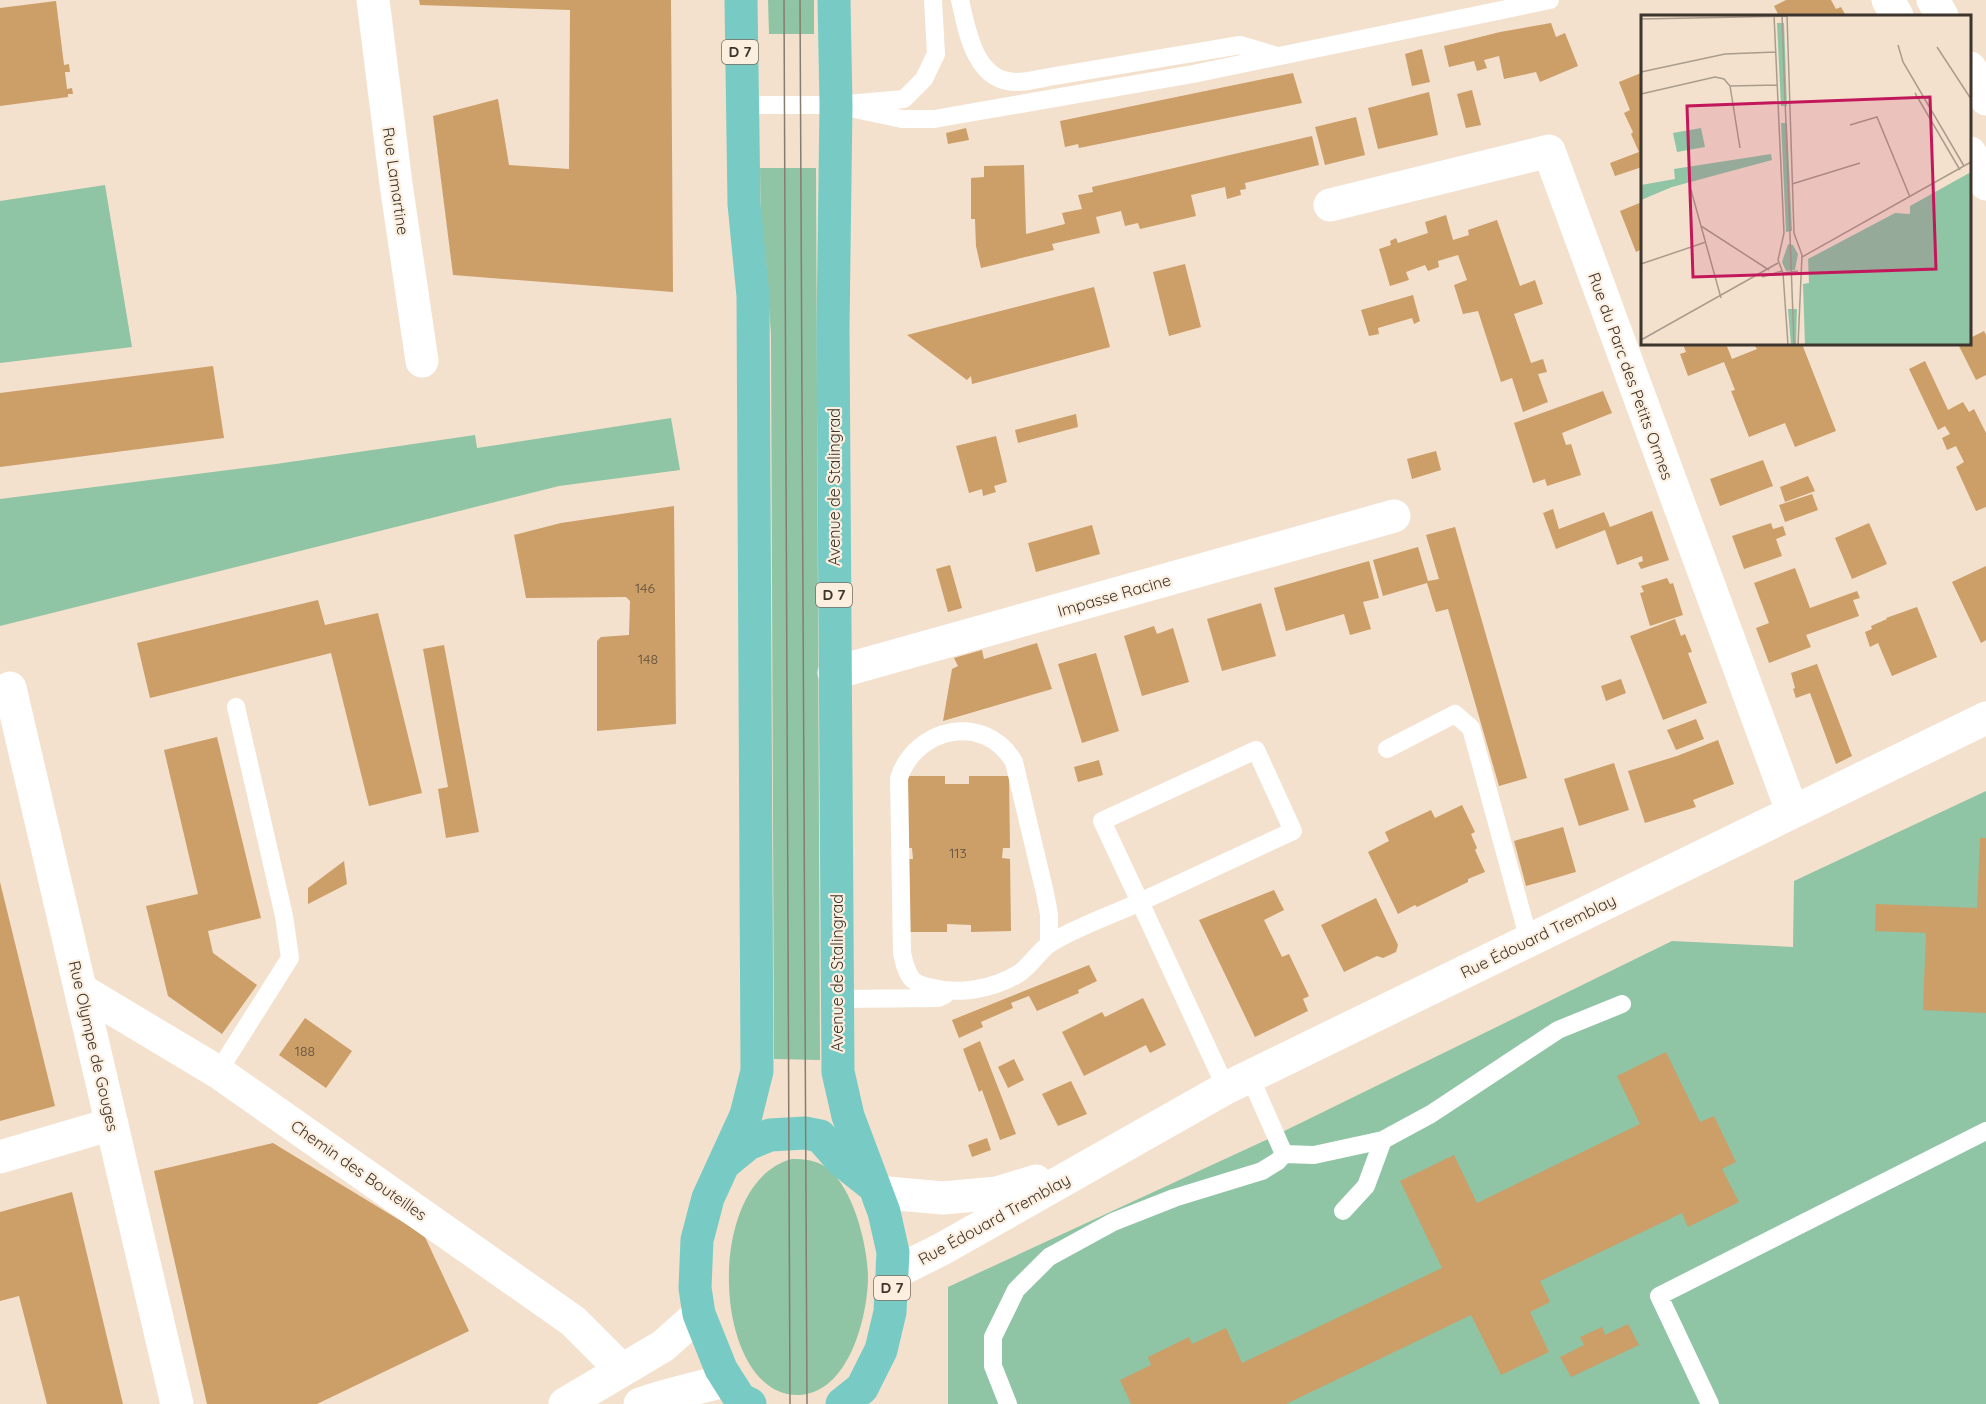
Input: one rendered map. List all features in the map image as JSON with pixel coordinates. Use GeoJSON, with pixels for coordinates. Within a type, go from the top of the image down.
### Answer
{"type":"FeatureCollection","features":[{"type":"Feature","properties":{"kind":"main road","name":"D 7"},"geometry":{"type":"LineString","coordinates":[[739,1397],[721,1369],[699,1314],[695,1288],[698,1240],[708,1198],[746,1116],[757,1071],[753,296],[744,204],[741,0]]}},
{"type":"Feature","properties":{"kind":"main road","name":"Avenue de Stalingrad"},"geometry":{"type":"LineString","coordinates":[[834,0],[836,105],[833,328],[837,1072],[848,1116],[874,1189]]}},
{"type":"Feature","properties":{"kind":"main road","name":"D 7"},"geometry":{"type":"LineString","coordinates":[[726,1162],[748,1144],[770,1135],[805,1133],[820,1136],[842,1161],[874,1189],[884,1212],[893,1252],[890,1312],[881,1350],[855,1399]]}},
{"type":"Feature","properties":{"kind":"street","name":"Rue Lamartine"},"geometry":{"type":"LineString","coordinates":[[373,0],[396,184],[423,361]]}},
{"type":"Feature","properties":{"kind":"street"},"geometry":{"type":"LineString","coordinates":[[1888,0],[1896,15]]}},
{"type":"Feature","properties":{"kind":"street"},"geometry":{"type":"LineString","coordinates":[[1933,0],[1941,15]]}},
{"type":"Feature","properties":{"kind":"street"},"geometry":{"type":"LineString","coordinates":[[1971,70],[1986,99]]}},
{"type":"Feature","properties":{"kind":"street","name":"Rue du Parc des Petits Ormes"},"geometry":{"type":"LineString","coordinates":[[1330,205],[1549,151],[1792,812]]}},
{"type":"Feature","properties":{"kind":"street"},"geometry":{"type":"LineString","coordinates":[[1971,155],[1986,184]]}},
{"type":"Feature","properties":{"kind":"street","name":"Impasse Racine"},"geometry":{"type":"LineString","coordinates":[[834,673],[1394,516]]}},
{"type":"Feature","properties":{"kind":"street","name":"Rue Olympe de Gouges"},"geometry":{"type":"LineString","coordinates":[[10,688],[177,1404]]}},
{"type":"Feature","properties":{"kind":"street","name":"Rue Édouard Tremblay"},"geometry":{"type":"LineString","coordinates":[[892,1274],[1238,1083],[1986,718]]}},
{"type":"Feature","properties":{"kind":"street","name":"Chemin des Bouteilles"},"geometry":{"type":"LineString","coordinates":[[81,990],[218,1072],[573,1321],[622,1370]]}},
{"type":"Feature","properties":{"kind":"street"},"geometry":{"type":"LineString","coordinates":[[0,1157],[112,1124]]}},
{"type":"Feature","properties":{"kind":"street","name":"Rue Édouard Tremblay"},"geometry":{"type":"LineString","coordinates":[[874,1189],[943,1198],[997,1193],[1094,1162]]}},
{"type":"Feature","properties":{"kind":"street"},"geometry":{"type":"LineString","coordinates":[[565,1404],[663,1346],[699,1314]]}},
{"type":"Feature","properties":{"kind":"street"},"geometry":{"type":"LineString","coordinates":[[640,1404],[677,1394],[739,1397]]}},
{"type":"Feature","properties":{"kind":"lane"},"geometry":{"type":"LineString","coordinates":[[741,105],[836,105],[904,99],[924,79],[936,54],[933,0]]}},
{"type":"Feature","properties":{"kind":"lane"},"geometry":{"type":"LineString","coordinates":[[960,0],[966,29],[974,51],[991,73],[1009,81],[1017,82],[1240,45],[1279,56]]}},
{"type":"Feature","properties":{"kind":"lane"},"geometry":{"type":"LineString","coordinates":[[836,105],[902,119],[933,119],[1193,74],[1489,6],[1550,0]]}},
{"type":"Feature","properties":{"kind":"lane"},"geometry":{"type":"LineString","coordinates":[[218,1072],[290,958],[284,916],[236,707]]}},
{"type":"Feature","properties":{"kind":"lane"},"geometry":{"type":"LineString","coordinates":[[1387,749],[1455,714],[1471,728],[1529,940]]}},
{"type":"Feature","properties":{"kind":"lane"},"geometry":{"type":"LineString","coordinates":[[1049,944],[1049,914],[1045,893],[1014,762],[1003,746],[993,738],[966,732],[935,736],[919,746],[908,758],[899,778],[902,953],[906,969],[915,982],[951,991],[980,989],[1019,974],[1049,944],[1140,902],[1293,831],[1256,750],[1102,821],[1140,902],[1238,1083],[1284,1154]]}},
{"type":"Feature","properties":{"kind":"lane"},"geometry":{"type":"LineString","coordinates":[[837,999],[938,998],[951,991]]}},
{"type":"Feature","properties":{"kind":"lane"},"geometry":{"type":"LineString","coordinates":[[1284,1154],[1314,1155],[1383,1140],[1431,1114],[1558,1030],[1622,1004]]}},
{"type":"Feature","properties":{"kind":"lane"},"geometry":{"type":"LineString","coordinates":[[1710,1404],[1659,1296],[1986,1131]]}},
{"type":"Feature","properties":{"kind":"lane"},"geometry":{"type":"LineString","coordinates":[[1343,1211],[1366,1186],[1383,1140]]}},
{"type":"Feature","properties":{"kind":"lane"},"geometry":{"type":"LineString","coordinates":[[1008,1404],[993,1366],[993,1337],[1016,1290],[1049,1257],[1113,1222],[1174,1198],[1262,1171],[1278,1161],[1284,1154]]}},
{"type":"Feature","properties":{"kind":"green space"},"geometry":{"type":"Polygon","coordinates":[[[768,0],[814,0],[814,34],[769,34],[768,0]]]}},
{"type":"Feature","properties":{"kind":"green space"},"geometry":{"type":"Polygon","coordinates":[[[760,168],[816,168],[820,1060],[774,1059],[771,335],[766,262],[761,230],[760,168]]]}},
{"type":"Feature","properties":{"kind":"green space"},"geometry":{"type":"Polygon","coordinates":[[[105,185],[132,347],[0,363],[0,201],[105,185]]]}},
{"type":"Feature","properties":{"kind":"green space"},"geometry":{"type":"Polygon","coordinates":[[[671,418],[680,470],[559,486],[0,626],[0,499],[276,464],[475,435],[477,448],[671,418]]]}},
{"type":"Feature","properties":{"kind":"green space"},"geometry":{"type":"Polygon","coordinates":[[[1986,791],[1986,1404],[948,1404],[948,1287],[1266,1140],[1672,941],[1793,947],[1794,881],[1986,791]]]}},
{"type":"Feature","properties":{"kind":"green space"},"geometry":{"type":"Polygon","coordinates":[[[792,1159],[810,1160],[823,1165],[845,1189],[862,1233],[868,1276],[859,1331],[843,1367],[830,1382],[816,1391],[798,1395],[769,1386],[748,1362],[735,1327],[729,1286],[732,1244],[743,1206],[763,1176],[792,1159]]]}},
{"type":"Feature","properties":{"kind":"building"},"geometry":{"type":"Polygon","coordinates":[[[419,0],[671,0],[673,292],[453,275],[433,116],[498,99],[509,165],[569,169],[570,10],[420,5],[419,0]]]}},
{"type":"Feature","properties":{"kind":"building"},"geometry":{"type":"Polygon","coordinates":[[[1786,0],[1831,0],[1836,9],[1841,7],[1845,15],[1778,15],[1774,6],[1786,0]]]}},
{"type":"Feature","properties":{"kind":"building"},"geometry":{"type":"Polygon","coordinates":[[[56,1],[64,65],[69,64],[70,72],[65,72],[67,89],[72,88],[73,94],[68,94],[68,97],[0,106],[0,8],[56,1]]]}},
{"type":"Feature","properties":{"kind":"building"},"geometry":{"type":"Polygon","coordinates":[[[1551,23],[1556,37],[1565,33],[1578,66],[1540,82],[1536,72],[1504,79],[1499,56],[1484,60],[1487,68],[1477,71],[1474,61],[1449,67],[1444,46],[1500,32],[1551,23]]]}},
{"type":"Feature","properties":{"kind":"building"},"geometry":{"type":"Polygon","coordinates":[[[1422,49],[1430,82],[1412,86],[1405,54],[1422,49]]]}},
{"type":"Feature","properties":{"kind":"building"},"geometry":{"type":"Polygon","coordinates":[[[1293,73],[1302,103],[1079,148],[1078,144],[1065,147],[1060,121],[1293,73]]]}},
{"type":"Feature","properties":{"kind":"building"},"geometry":{"type":"Polygon","coordinates":[[[1641,73],[1641,167],[1615,176],[1610,163],[1639,152],[1624,113],[1630,110],[1619,82],[1641,73]]]}},
{"type":"Feature","properties":{"kind":"building"},"geometry":{"type":"Polygon","coordinates":[[[1472,90],[1481,125],[1466,128],[1457,94],[1472,90]]]}},
{"type":"Feature","properties":{"kind":"building"},"geometry":{"type":"Polygon","coordinates":[[[1429,92],[1438,135],[1378,149],[1368,108],[1429,92]]]}},
{"type":"Feature","properties":{"kind":"building"},"geometry":{"type":"Polygon","coordinates":[[[1356,117],[1365,155],[1325,165],[1315,127],[1356,117]]]}},
{"type":"Feature","properties":{"kind":"building"},"geometry":{"type":"Polygon","coordinates":[[[966,128],[969,140],[948,144],[946,133],[966,128]]]}},
{"type":"Feature","properties":{"kind":"building"},"geometry":{"type":"Polygon","coordinates":[[[1312,136],[1319,165],[1245,183],[1246,189],[1240,190],[1241,195],[1227,199],[1225,187],[1191,195],[1196,216],[1140,229],[1138,223],[1125,226],[1121,211],[1096,217],[1100,233],[1052,244],[1054,250],[981,268],[976,246],[975,219],[971,219],[971,178],[984,177],[984,166],[1024,165],[1026,234],[1065,224],[1062,213],[1082,209],[1078,195],[1093,192],[1092,187],[1312,136]]]}},
{"type":"Feature","properties":{"kind":"building"},"geometry":{"type":"Polygon","coordinates":[[[1641,202],[1641,250],[1636,252],[1620,211],[1641,202]]]}},
{"type":"Feature","properties":{"kind":"building"},"geometry":{"type":"Polygon","coordinates":[[[1446,215],[1453,240],[1469,235],[1468,230],[1497,220],[1520,286],[1535,280],[1543,304],[1514,314],[1531,363],[1543,359],[1547,372],[1538,374],[1548,402],[1523,412],[1512,378],[1501,382],[1478,311],[1463,314],[1454,285],[1467,280],[1458,255],[1438,261],[1439,267],[1428,271],[1425,265],[1406,272],[1409,280],[1390,286],[1379,249],[1391,245],[1390,241],[1396,238],[1398,243],[1428,233],[1425,222],[1446,215]]]}},
{"type":"Feature","properties":{"kind":"building"},"geometry":{"type":"Polygon","coordinates":[[[1185,264],[1201,327],[1169,336],[1153,272],[1185,264]]]}},
{"type":"Feature","properties":{"kind":"building"},"geometry":{"type":"Polygon","coordinates":[[[1094,287],[1110,347],[972,384],[971,376],[967,380],[907,335],[1094,287]]]}},
{"type":"Feature","properties":{"kind":"building"},"geometry":{"type":"Polygon","coordinates":[[[1413,295],[1420,321],[1414,324],[1412,318],[1378,328],[1379,334],[1369,336],[1361,310],[1413,295]]]}},
{"type":"Feature","properties":{"kind":"building"},"geometry":{"type":"Polygon","coordinates":[[[1984,331],[1986,335],[1986,375],[1976,380],[1958,345],[1971,345],[1971,338],[1984,331]]]}},
{"type":"Feature","properties":{"kind":"building"},"geometry":{"type":"Polygon","coordinates":[[[1683,345],[1726,345],[1732,359],[1757,349],[1755,346],[1758,345],[1802,345],[1836,431],[1795,447],[1785,423],[1749,437],[1731,391],[1735,390],[1724,362],[1688,376],[1680,354],[1686,352],[1683,345]]]}},
{"type":"Feature","properties":{"kind":"building"},"geometry":{"type":"Polygon","coordinates":[[[1925,361],[1948,410],[1963,402],[1969,412],[1974,409],[1986,433],[1986,507],[1976,511],[1956,467],[1964,462],[1956,446],[1947,450],[1942,438],[1950,434],[1945,426],[1938,430],[1909,369],[1925,361]]]}},
{"type":"Feature","properties":{"kind":"building"},"geometry":{"type":"Polygon","coordinates":[[[213,366],[224,438],[0,467],[0,393],[213,366]]]}},
{"type":"Feature","properties":{"kind":"building"},"geometry":{"type":"Polygon","coordinates":[[[1603,391],[1612,413],[1562,433],[1566,445],[1571,444],[1581,475],[1547,486],[1545,479],[1533,483],[1514,423],[1603,391]]]}},
{"type":"Feature","properties":{"kind":"building"},"geometry":{"type":"Polygon","coordinates":[[[1076,414],[1078,427],[1018,443],[1015,430],[1076,414]]]}},
{"type":"Feature","properties":{"kind":"building"},"geometry":{"type":"Polygon","coordinates":[[[996,436],[1007,482],[994,486],[996,492],[983,496],[982,489],[969,493],[956,446],[996,436]]]}},
{"type":"Feature","properties":{"kind":"building"},"geometry":{"type":"Polygon","coordinates":[[[1436,451],[1441,470],[1412,479],[1407,459],[1436,451]]]}},
{"type":"Feature","properties":{"kind":"building"},"geometry":{"type":"Polygon","coordinates":[[[1763,460],[1773,486],[1720,506],[1710,479],[1763,460]]]}},
{"type":"Feature","properties":{"kind":"building"},"geometry":{"type":"Polygon","coordinates":[[[1808,476],[1815,491],[1785,502],[1780,487],[1808,476]]]}},
{"type":"Feature","properties":{"kind":"building"},"geometry":{"type":"Polygon","coordinates":[[[1812,494],[1818,510],[1785,522],[1779,505],[1812,494]]]}},
{"type":"Feature","properties":{"kind":"building"},"geometry":{"type":"Polygon","coordinates":[[[674,506],[676,724],[597,731],[597,641],[601,637],[629,635],[630,601],[626,597],[526,598],[514,535],[561,523],[674,506]]]}},
{"type":"Feature","properties":{"kind":"building"},"geometry":{"type":"Polygon","coordinates":[[[1553,509],[1559,529],[1604,512],[1610,527],[1652,511],[1669,560],[1641,569],[1638,563],[1643,561],[1642,556],[1617,565],[1605,530],[1556,549],[1543,513],[1553,509]]]}},
{"type":"Feature","properties":{"kind":"building"},"geometry":{"type":"Polygon","coordinates":[[[1771,523],[1773,529],[1783,526],[1786,535],[1776,539],[1782,556],[1744,569],[1732,536],[1771,523]]]}},
{"type":"Feature","properties":{"kind":"building"},"geometry":{"type":"Polygon","coordinates":[[[1869,523],[1887,564],[1852,579],[1835,538],[1869,523]]]}},
{"type":"Feature","properties":{"kind":"building"},"geometry":{"type":"Polygon","coordinates":[[[1092,525],[1100,554],[1036,572],[1028,543],[1092,525]]]}},
{"type":"Feature","properties":{"kind":"building"},"geometry":{"type":"Polygon","coordinates":[[[1455,527],[1527,778],[1499,786],[1448,609],[1436,612],[1427,583],[1383,596],[1373,560],[1418,547],[1428,581],[1439,579],[1426,535],[1455,527]]]}},
{"type":"Feature","properties":{"kind":"building"},"geometry":{"type":"Polygon","coordinates":[[[1369,561],[1379,598],[1363,602],[1371,629],[1350,635],[1344,614],[1286,631],[1274,588],[1369,561]]]}},
{"type":"Feature","properties":{"kind":"building"},"geometry":{"type":"Polygon","coordinates":[[[950,565],[962,608],[948,612],[936,569],[950,565]]]}},
{"type":"Feature","properties":{"kind":"building"},"geometry":{"type":"Polygon","coordinates":[[[1986,566],[1986,640],[1981,643],[1952,582],[1986,566]]]}},
{"type":"Feature","properties":{"kind":"building"},"geometry":{"type":"Polygon","coordinates":[[[1795,568],[1810,608],[1857,591],[1860,598],[1853,600],[1859,616],[1806,635],[1811,647],[1769,663],[1756,628],[1769,623],[1754,583],[1795,568]]]}},
{"type":"Feature","properties":{"kind":"building"},"geometry":{"type":"Polygon","coordinates":[[[1667,578],[1670,584],[1673,583],[1683,615],[1650,626],[1640,593],[1644,592],[1641,586],[1667,578]]]}},
{"type":"Feature","properties":{"kind":"building"},"geometry":{"type":"Polygon","coordinates":[[[318,600],[325,625],[378,613],[422,793],[369,806],[331,653],[150,698],[137,643],[318,600]]]}},
{"type":"Feature","properties":{"kind":"building"},"geometry":{"type":"Polygon","coordinates":[[[1261,603],[1276,656],[1222,671],[1207,619],[1261,603]]]}},
{"type":"Feature","properties":{"kind":"building"},"geometry":{"type":"Polygon","coordinates":[[[1917,607],[1937,657],[1892,676],[1878,643],[1870,647],[1865,632],[1886,618],[1917,607]]]}},
{"type":"Feature","properties":{"kind":"building"},"geometry":{"type":"Polygon","coordinates":[[[1675,619],[1681,636],[1685,634],[1692,652],[1688,653],[1707,703],[1663,720],[1630,636],[1675,619]]]}},
{"type":"Feature","properties":{"kind":"building"},"geometry":{"type":"Polygon","coordinates":[[[1154,626],[1157,634],[1173,628],[1189,682],[1142,696],[1124,636],[1154,626]]]}},
{"type":"Feature","properties":{"kind":"building"},"geometry":{"type":"Polygon","coordinates":[[[1037,643],[1052,689],[943,721],[952,669],[958,666],[954,658],[982,650],[984,659],[1037,643]]]}},
{"type":"Feature","properties":{"kind":"building"},"geometry":{"type":"Polygon","coordinates":[[[444,645],[479,832],[446,838],[438,789],[448,787],[423,649],[444,645]]]}},
{"type":"Feature","properties":{"kind":"building"},"geometry":{"type":"Polygon","coordinates":[[[1096,653],[1119,731],[1082,743],[1058,664],[1096,653]]]}},
{"type":"Feature","properties":{"kind":"building"},"geometry":{"type":"Polygon","coordinates":[[[1817,664],[1852,756],[1836,764],[1810,693],[1796,698],[1793,689],[1795,688],[1791,673],[1817,664]]]}},
{"type":"Feature","properties":{"kind":"building"},"geometry":{"type":"Polygon","coordinates":[[[1621,679],[1626,693],[1606,701],[1601,686],[1621,679]]]}},
{"type":"Feature","properties":{"kind":"building"},"geometry":{"type":"Polygon","coordinates":[[[1696,719],[1704,739],[1676,750],[1667,730],[1696,719]]]}},
{"type":"Feature","properties":{"kind":"building"},"geometry":{"type":"Polygon","coordinates":[[[217,737],[261,918],[208,931],[213,953],[257,985],[222,1034],[168,996],[146,906],[198,894],[164,750],[217,737]]]}},
{"type":"Feature","properties":{"kind":"building"},"geometry":{"type":"Polygon","coordinates":[[[1718,740],[1734,784],[1693,800],[1696,807],[1645,823],[1628,771],[1718,740]]]}},
{"type":"Feature","properties":{"kind":"building"},"geometry":{"type":"Polygon","coordinates":[[[1099,760],[1103,775],[1078,782],[1074,767],[1099,760]]]}},
{"type":"Feature","properties":{"kind":"building"},"geometry":{"type":"Polygon","coordinates":[[[1614,763],[1629,810],[1579,826],[1564,779],[1614,763]]]}},
{"type":"Feature","properties":{"kind":"building"},"geometry":{"type":"Polygon","coordinates":[[[904,776],[945,776],[945,784],[969,784],[969,776],[1009,776],[1010,848],[1003,848],[1002,858],[1010,859],[1011,931],[971,932],[971,925],[947,924],[947,932],[907,932],[906,859],[913,859],[912,848],[905,848],[904,776]]]}},
{"type":"Feature","properties":{"kind":"building"},"geometry":{"type":"Polygon","coordinates":[[[1462,805],[1475,832],[1471,834],[1477,848],[1475,850],[1485,872],[1417,907],[1415,905],[1398,914],[1368,852],[1389,841],[1385,832],[1431,810],[1435,818],[1462,805]]]}},
{"type":"Feature","properties":{"kind":"building"},"geometry":{"type":"Polygon","coordinates":[[[1563,827],[1576,872],[1526,886],[1514,841],[1563,827]]]}},
{"type":"Feature","properties":{"kind":"building"},"geometry":{"type":"Polygon","coordinates":[[[1980,838],[1986,838],[1986,1013],[1923,1010],[1926,933],[1875,931],[1876,904],[1977,908],[1980,838]]]}},
{"type":"Feature","properties":{"kind":"building"},"geometry":{"type":"Polygon","coordinates":[[[344,861],[347,884],[308,904],[308,888],[344,861]]]}},
{"type":"Feature","properties":{"kind":"building"},"geometry":{"type":"Polygon","coordinates":[[[0,882],[55,1106],[0,1121],[0,882]]]}},
{"type":"Feature","properties":{"kind":"building"},"geometry":{"type":"Polygon","coordinates":[[[1274,890],[1284,910],[1264,920],[1282,957],[1289,954],[1309,996],[1303,999],[1308,1011],[1255,1037],[1199,920],[1274,890]]]}},
{"type":"Feature","properties":{"kind":"building"},"geometry":{"type":"Polygon","coordinates":[[[1376,898],[1398,945],[1396,952],[1383,958],[1377,956],[1344,972],[1321,925],[1376,898]]]}},
{"type":"Feature","properties":{"kind":"building"},"geometry":{"type":"Polygon","coordinates":[[[1089,965],[1097,981],[1078,990],[1079,993],[1037,1011],[1029,996],[1011,1003],[1013,1008],[981,1022],[983,1027],[959,1038],[952,1020],[1089,965]]]}},
{"type":"Feature","properties":{"kind":"building"},"geometry":{"type":"Polygon","coordinates":[[[1143,998],[1166,1045],[1150,1053],[1146,1045],[1084,1076],[1062,1032],[1102,1012],[1105,1017],[1143,998]]]}},
{"type":"Feature","properties":{"kind":"building"},"geometry":{"type":"Polygon","coordinates":[[[305,1018],[352,1051],[326,1088],[279,1055],[305,1018]]]}},
{"type":"Feature","properties":{"kind":"building"},"geometry":{"type":"Polygon","coordinates":[[[980,1041],[1016,1134],[1000,1140],[982,1090],[979,1092],[963,1049],[980,1041]]]}},
{"type":"Feature","properties":{"kind":"building"},"geometry":{"type":"Polygon","coordinates":[[[1666,1052],[1700,1122],[1714,1116],[1736,1162],[1722,1169],[1739,1202],[1688,1227],[1682,1213],[1540,1281],[1550,1302],[1530,1312],[1549,1352],[1501,1375],[1471,1315],[1286,1404],[1131,1404],[1120,1380],[1151,1365],[1148,1357],[1189,1337],[1192,1344],[1226,1328],[1242,1363],[1442,1268],[1400,1181],[1454,1155],[1477,1203],[1640,1124],[1617,1076],[1666,1052]]]}},
{"type":"Feature","properties":{"kind":"building"},"geometry":{"type":"Polygon","coordinates":[[[1014,1059],[1024,1080],[1008,1088],[998,1067],[1014,1059]]]}},
{"type":"Feature","properties":{"kind":"building"},"geometry":{"type":"Polygon","coordinates":[[[1071,1081],[1087,1114],[1058,1126],[1042,1094],[1071,1081]]]}},
{"type":"Feature","properties":{"kind":"building"},"geometry":{"type":"Polygon","coordinates":[[[987,1138],[991,1150],[972,1157],[968,1145],[987,1138]]]}},
{"type":"Feature","properties":{"kind":"building"},"geometry":{"type":"Polygon","coordinates":[[[273,1143],[424,1235],[469,1331],[317,1404],[207,1404],[154,1171],[273,1143]]]}},
{"type":"Feature","properties":{"kind":"building"},"geometry":{"type":"Polygon","coordinates":[[[72,1192],[123,1404],[47,1404],[19,1296],[0,1301],[0,1212],[72,1192]]]}},
{"type":"Feature","properties":{"kind":"building"},"geometry":{"type":"Polygon","coordinates":[[[1628,1324],[1639,1345],[1571,1377],[1560,1357],[1584,1345],[1580,1337],[1602,1327],[1605,1335],[1628,1324]]]}},
{"type":"Feature","properties":{"kind":"tram line"},"geometry":{"type":"LineString","coordinates":[[784,0],[790,1404]]}},
{"type":"Feature","properties":{"kind":"tram line"},"geometry":{"type":"LineString","coordinates":[[800,0],[807,1404]]}}]}
